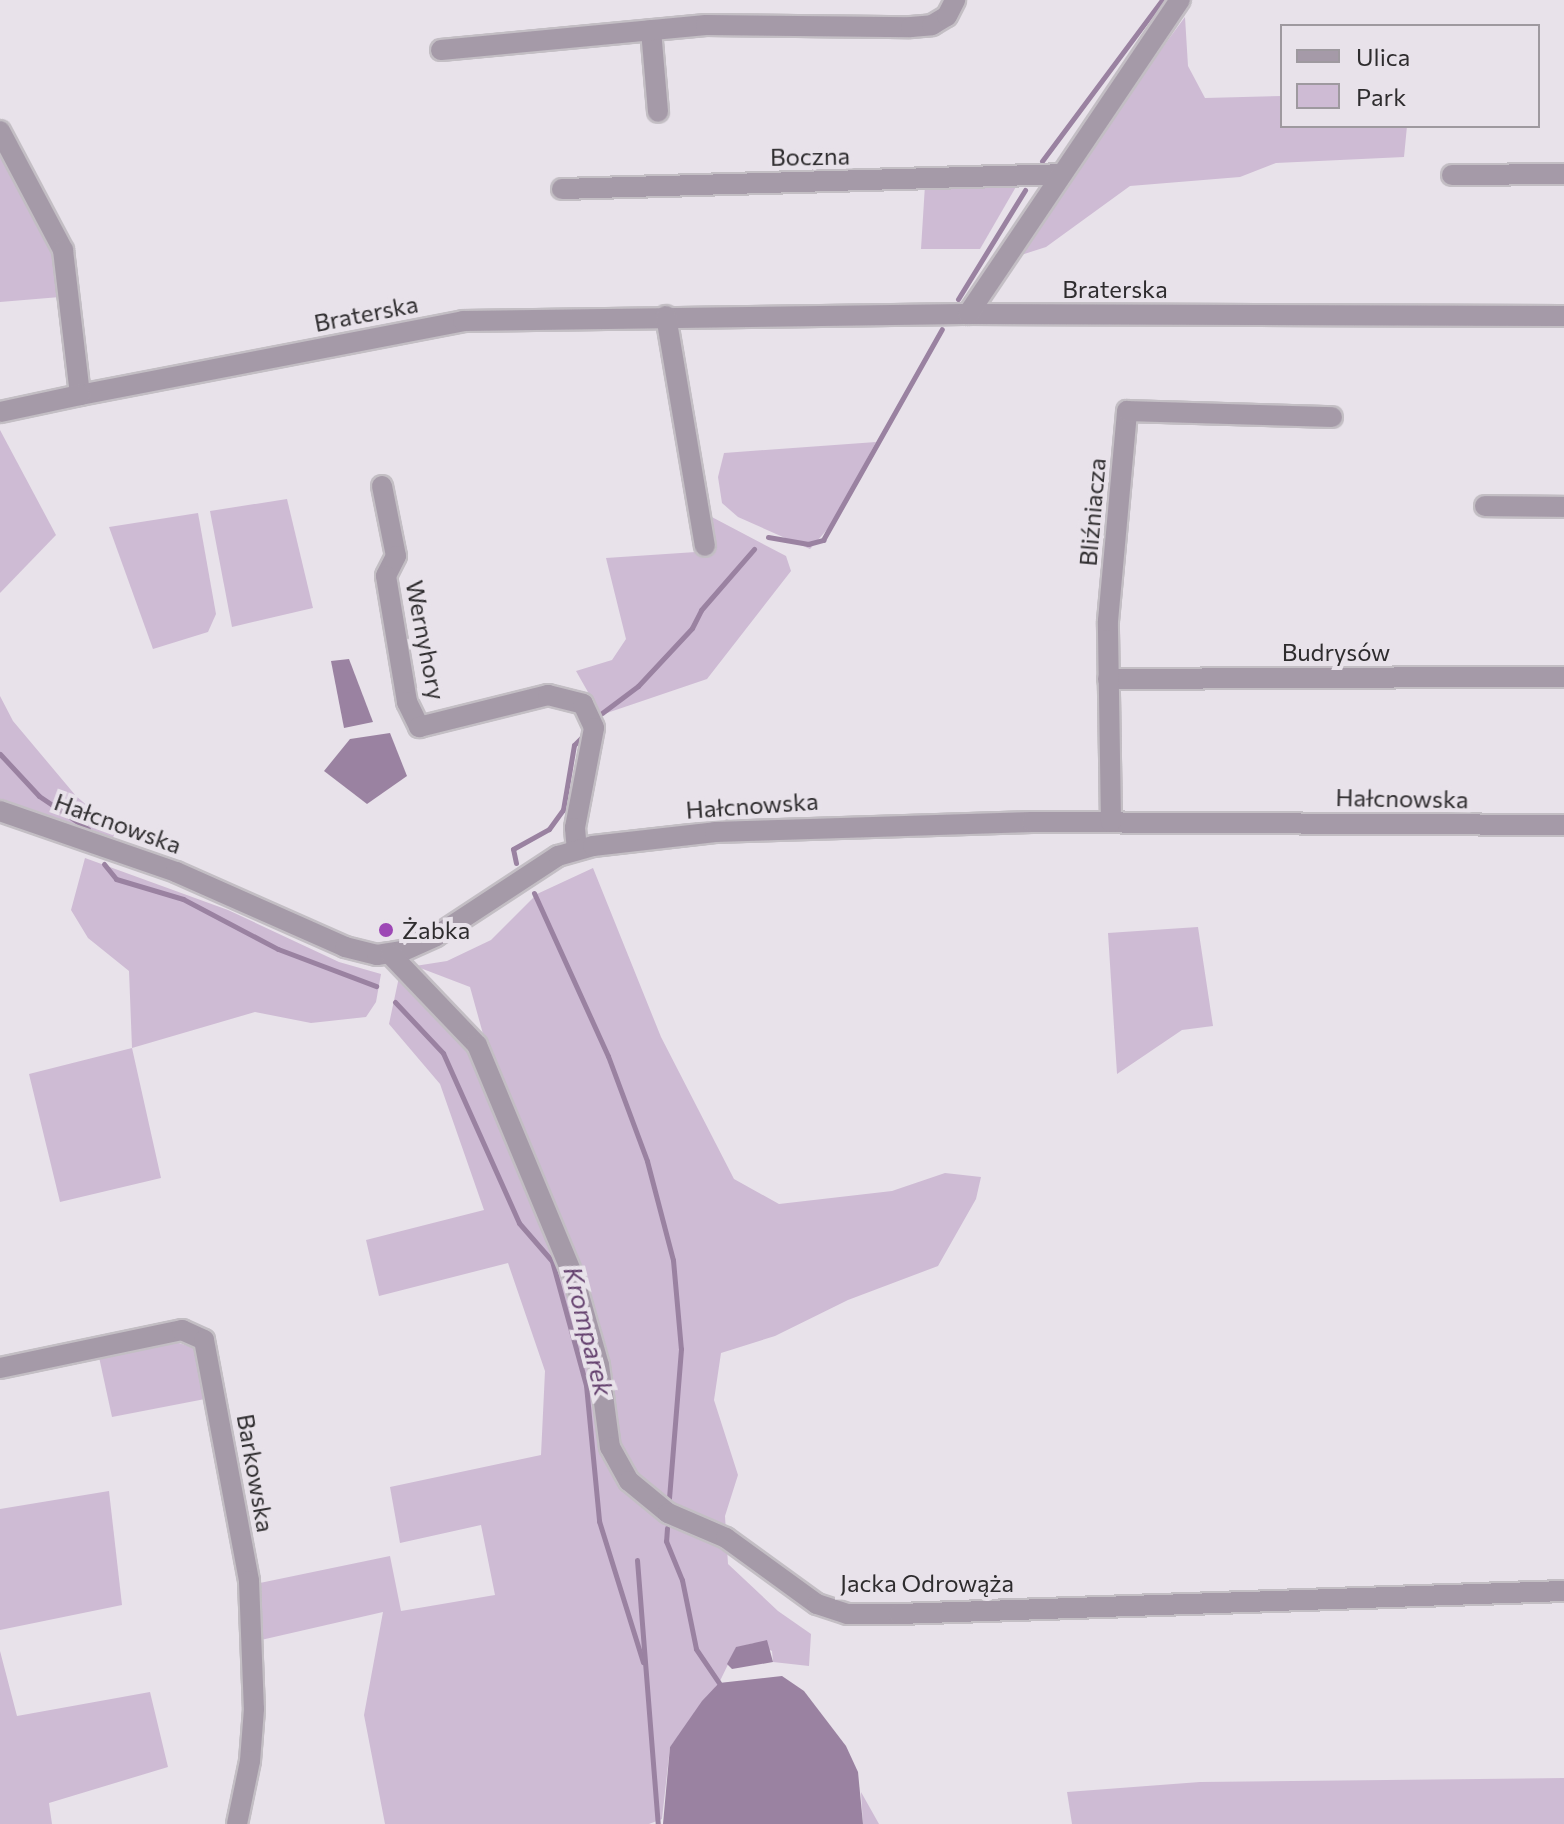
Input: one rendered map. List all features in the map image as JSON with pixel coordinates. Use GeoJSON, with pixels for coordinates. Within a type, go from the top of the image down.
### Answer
{"type":"FeatureCollection","features":[{"type":"Feature","properties":{"kind":"street"},"geometry":{"type":"LineString","coordinates":[[441,50],[706,25],[932,25],[947,16],[955,0]]}},
{"type":"Feature","properties":{"kind":"street"},"geometry":{"type":"LineString","coordinates":[[968,314],[1059,174],[1180,0]]}},
{"type":"Feature","properties":{"kind":"street"},"geometry":{"type":"LineString","coordinates":[[651,30],[658,112]]}},
{"type":"Feature","properties":{"kind":"street"},"geometry":{"type":"LineString","coordinates":[[0,131],[63,250],[80,395]]}},
{"type":"Feature","properties":{"kind":"street","name":"Boczna"},"geometry":{"type":"LineString","coordinates":[[562,189],[1059,174]]}},
{"type":"Feature","properties":{"kind":"street"},"geometry":{"type":"LineString","coordinates":[[1452,175],[1564,174]]}},
{"type":"Feature","properties":{"kind":"street","name":"Braterska"},"geometry":{"type":"LineString","coordinates":[[0,412],[463,321],[968,314],[1564,316]]}},
{"type":"Feature","properties":{"kind":"street"},"geometry":{"type":"LineString","coordinates":[[666,316],[705,546]]}},
{"type":"Feature","properties":{"kind":"street","name":"Bliźniacza"},"geometry":{"type":"LineString","coordinates":[[1111,822],[1108,679],[1127,411],[1332,417]]}},
{"type":"Feature","properties":{"kind":"street","name":"Wernyhory"},"geometry":{"type":"LineString","coordinates":[[382,486],[396,556],[386,576],[407,702],[419,727],[548,695],[583,704],[594,728],[575,828],[577,850]]}},
{"type":"Feature","properties":{"kind":"street"},"geometry":{"type":"LineString","coordinates":[[1485,506],[1564,507]]}},
{"type":"Feature","properties":{"kind":"street","name":"Budrysów"},"geometry":{"type":"LineString","coordinates":[[1108,679],[1564,677]]}},
{"type":"Feature","properties":{"kind":"street","name":"Hałcnowska"},"geometry":{"type":"LineString","coordinates":[[0,811],[176,872],[345,947],[391,955],[436,936],[542,864],[577,850],[798,826],[1111,822],[1564,825]]}},
{"type":"Feature","properties":{"kind":"street","name":"Jacka Odrowąża"},"geometry":{"type":"LineString","coordinates":[[391,955],[477,1045],[575,1281],[599,1365],[610,1447],[629,1481],[668,1513],[726,1538],[817,1604],[847,1614],[899,1614],[1564,1591]]}},
{"type":"Feature","properties":{"kind":"street","name":"Barkowska"},"geometry":{"type":"LineString","coordinates":[[0,1368],[182,1330],[204,1340],[249,1581],[254,1709],[250,1761],[237,1824]]}},
{"type":"Feature","properties":{"kind":"green space"},"geometry":{"type":"Polygon","coordinates":[[[1185,17],[1188,66],[1205,98],[1280,96],[1280,128],[1407,128],[1404,157],[1276,163],[1240,177],[1130,186],[1046,247],[1018,256],[1103,128],[1185,17]]]}},
{"type":"Feature","properties":{"kind":"green space"},"geometry":{"type":"Polygon","coordinates":[[[0,153],[52,254],[60,297],[0,302],[0,153]]]}},
{"type":"Feature","properties":{"kind":"green space"},"geometry":{"type":"Polygon","coordinates":[[[925,185],[1017,185],[980,249],[921,249],[925,185]]]}},
{"type":"Feature","properties":{"kind":"green space"},"geometry":{"type":"Polygon","coordinates":[[[0,430],[56,535],[0,593],[0,430]]]}},
{"type":"Feature","properties":{"kind":"green space"},"geometry":{"type":"Polygon","coordinates":[[[876,442],[832,524],[810,549],[738,517],[722,503],[718,477],[724,453],[876,442]]]}},
{"type":"Feature","properties":{"kind":"green space"},"geometry":{"type":"Polygon","coordinates":[[[287,499],[313,608],[232,627],[210,511],[287,499]]]}},
{"type":"Feature","properties":{"kind":"green space"},"geometry":{"type":"Polygon","coordinates":[[[198,513],[216,614],[208,632],[153,649],[109,527],[198,513]]]}},
{"type":"Feature","properties":{"kind":"green space"},"geometry":{"type":"Polygon","coordinates":[[[708,515],[786,556],[791,571],[707,679],[601,715],[576,671],[612,660],[626,639],[606,558],[711,551],[708,515]]]}},
{"type":"Feature","properties":{"kind":"green space"},"geometry":{"type":"Polygon","coordinates":[[[0,696],[13,721],[76,796],[116,830],[112,840],[0,803],[0,696]]]}},
{"type":"Feature","properties":{"kind":"green space"},"geometry":{"type":"Polygon","coordinates":[[[85,858],[228,910],[339,962],[381,974],[376,1002],[366,1017],[311,1023],[255,1012],[132,1048],[129,971],[88,938],[71,910],[85,858]]]}},
{"type":"Feature","properties":{"kind":"green space"},"geometry":{"type":"Polygon","coordinates":[[[593,868],[661,1037],[734,1179],[779,1204],[892,1191],[945,1173],[981,1177],[976,1199],[938,1266],[848,1300],[775,1336],[721,1353],[714,1400],[738,1475],[725,1516],[728,1564],[778,1611],[811,1634],[809,1666],[773,1662],[772,1651],[754,1643],[736,1648],[719,1683],[670,1747],[662,1819],[649,1824],[385,1824],[364,1715],[383,1612],[261,1640],[255,1584],[390,1556],[401,1611],[495,1595],[481,1525],[400,1543],[390,1487],[541,1455],[545,1371],[508,1263],[379,1296],[366,1240],[484,1210],[440,1084],[389,1024],[399,977],[466,1048],[526,1189],[470,987],[415,966],[447,961],[491,940],[537,894],[593,868]]]}},
{"type":"Feature","properties":{"kind":"green space"},"geometry":{"type":"Polygon","coordinates":[[[1198,927],[1213,1026],[1182,1030],[1117,1074],[1108,933],[1198,927]]]}},
{"type":"Feature","properties":{"kind":"green space"},"geometry":{"type":"Polygon","coordinates":[[[132,1048],[161,1178],[60,1202],[29,1074],[132,1048]]]}},
{"type":"Feature","properties":{"kind":"green space"},"geometry":{"type":"Polygon","coordinates":[[[170,1340],[197,1349],[205,1399],[112,1417],[99,1357],[170,1340]]]}},
{"type":"Feature","properties":{"kind":"green space"},"geometry":{"type":"Polygon","coordinates":[[[109,1491],[122,1605],[0,1630],[0,1509],[109,1491]]]}},
{"type":"Feature","properties":{"kind":"green space"},"geometry":{"type":"Polygon","coordinates":[[[0,1651],[17,1716],[150,1692],[168,1767],[49,1803],[52,1824],[0,1824],[0,1651]]]}},
{"type":"Feature","properties":{"kind":"green space"},"geometry":{"type":"Polygon","coordinates":[[[1564,1778],[1564,1824],[1072,1824],[1067,1792],[1200,1782],[1564,1778]]]}},
{"type":"Feature","properties":{"kind":"green space"},"geometry":{"type":"Polygon","coordinates":[[[861,1792],[879,1824],[863,1824],[861,1792]]]}},
{"type":"Feature","properties":{"kind":"shaded area"},"geometry":{"type":"Polygon","coordinates":[[[349,659],[373,722],[344,728],[331,661],[349,659]]]}},
{"type":"Feature","properties":{"kind":"shaded area"},"geometry":{"type":"Polygon","coordinates":[[[390,733],[407,776],[367,804],[324,771],[350,739],[390,733]]]}},
{"type":"Feature","properties":{"kind":"shaded area"},"geometry":{"type":"Polygon","coordinates":[[[767,1640],[773,1662],[732,1669],[727,1664],[736,1647],[767,1640]]]}},
{"type":"Feature","properties":{"kind":"shaded area"},"geometry":{"type":"Polygon","coordinates":[[[782,1676],[804,1691],[846,1746],[858,1772],[863,1824],[663,1824],[670,1747],[702,1701],[719,1683],[782,1676]]]}},
{"type":"Feature","properties":{"kind":"waterway"},"geometry":{"type":"LineString","coordinates":[[1042,161],[1162,0]]}},
{"type":"Feature","properties":{"kind":"waterway"},"geometry":{"type":"LineString","coordinates":[[958,299],[1025,190]]}},
{"type":"Feature","properties":{"kind":"waterway"},"geometry":{"type":"LineString","coordinates":[[768,537],[808,544],[823,540],[942,329]]}},
{"type":"Feature","properties":{"kind":"waterway"},"geometry":{"type":"LineString","coordinates":[[602,713],[638,686],[692,628],[701,610],[754,549]]}},
{"type":"Feature","properties":{"kind":"waterway"},"geometry":{"type":"LineString","coordinates":[[516,863],[513,849],[549,829],[563,810],[574,745],[583,736]]}},
{"type":"Feature","properties":{"kind":"waterway","name":"Kromparek"},"geometry":{"type":"LineString","coordinates":[[0,754],[39,796],[88,829]]}},
{"type":"Feature","properties":{"kind":"waterway","name":"Kromparek"},"geometry":{"type":"LineString","coordinates":[[104,864],[116,879],[183,899],[278,949],[376,986]]}},
{"type":"Feature","properties":{"kind":"waterway"},"geometry":{"type":"LineString","coordinates":[[534,893],[608,1056],[647,1161],[673,1260],[681,1349],[669,1499]]}},
{"type":"Feature","properties":{"kind":"waterway","name":"Kromparek"},"geometry":{"type":"LineString","coordinates":[[395,1002],[443,1053],[519,1223],[552,1261],[586,1385],[599,1521],[643,1662]]}},
{"type":"Feature","properties":{"kind":"waterway"},"geometry":{"type":"LineString","coordinates":[[667,1528],[666,1541],[682,1580],[696,1649],[719,1683]]}},
{"type":"Feature","properties":{"kind":"waterway","name":"Kromparek"},"geometry":{"type":"LineString","coordinates":[[637,1560],[658,1824]]}},
{"type":"Feature","properties":{"kind":"place","name":"Żabka"},"geometry":{"type":"Point","coordinates":[386,930]}}]}
